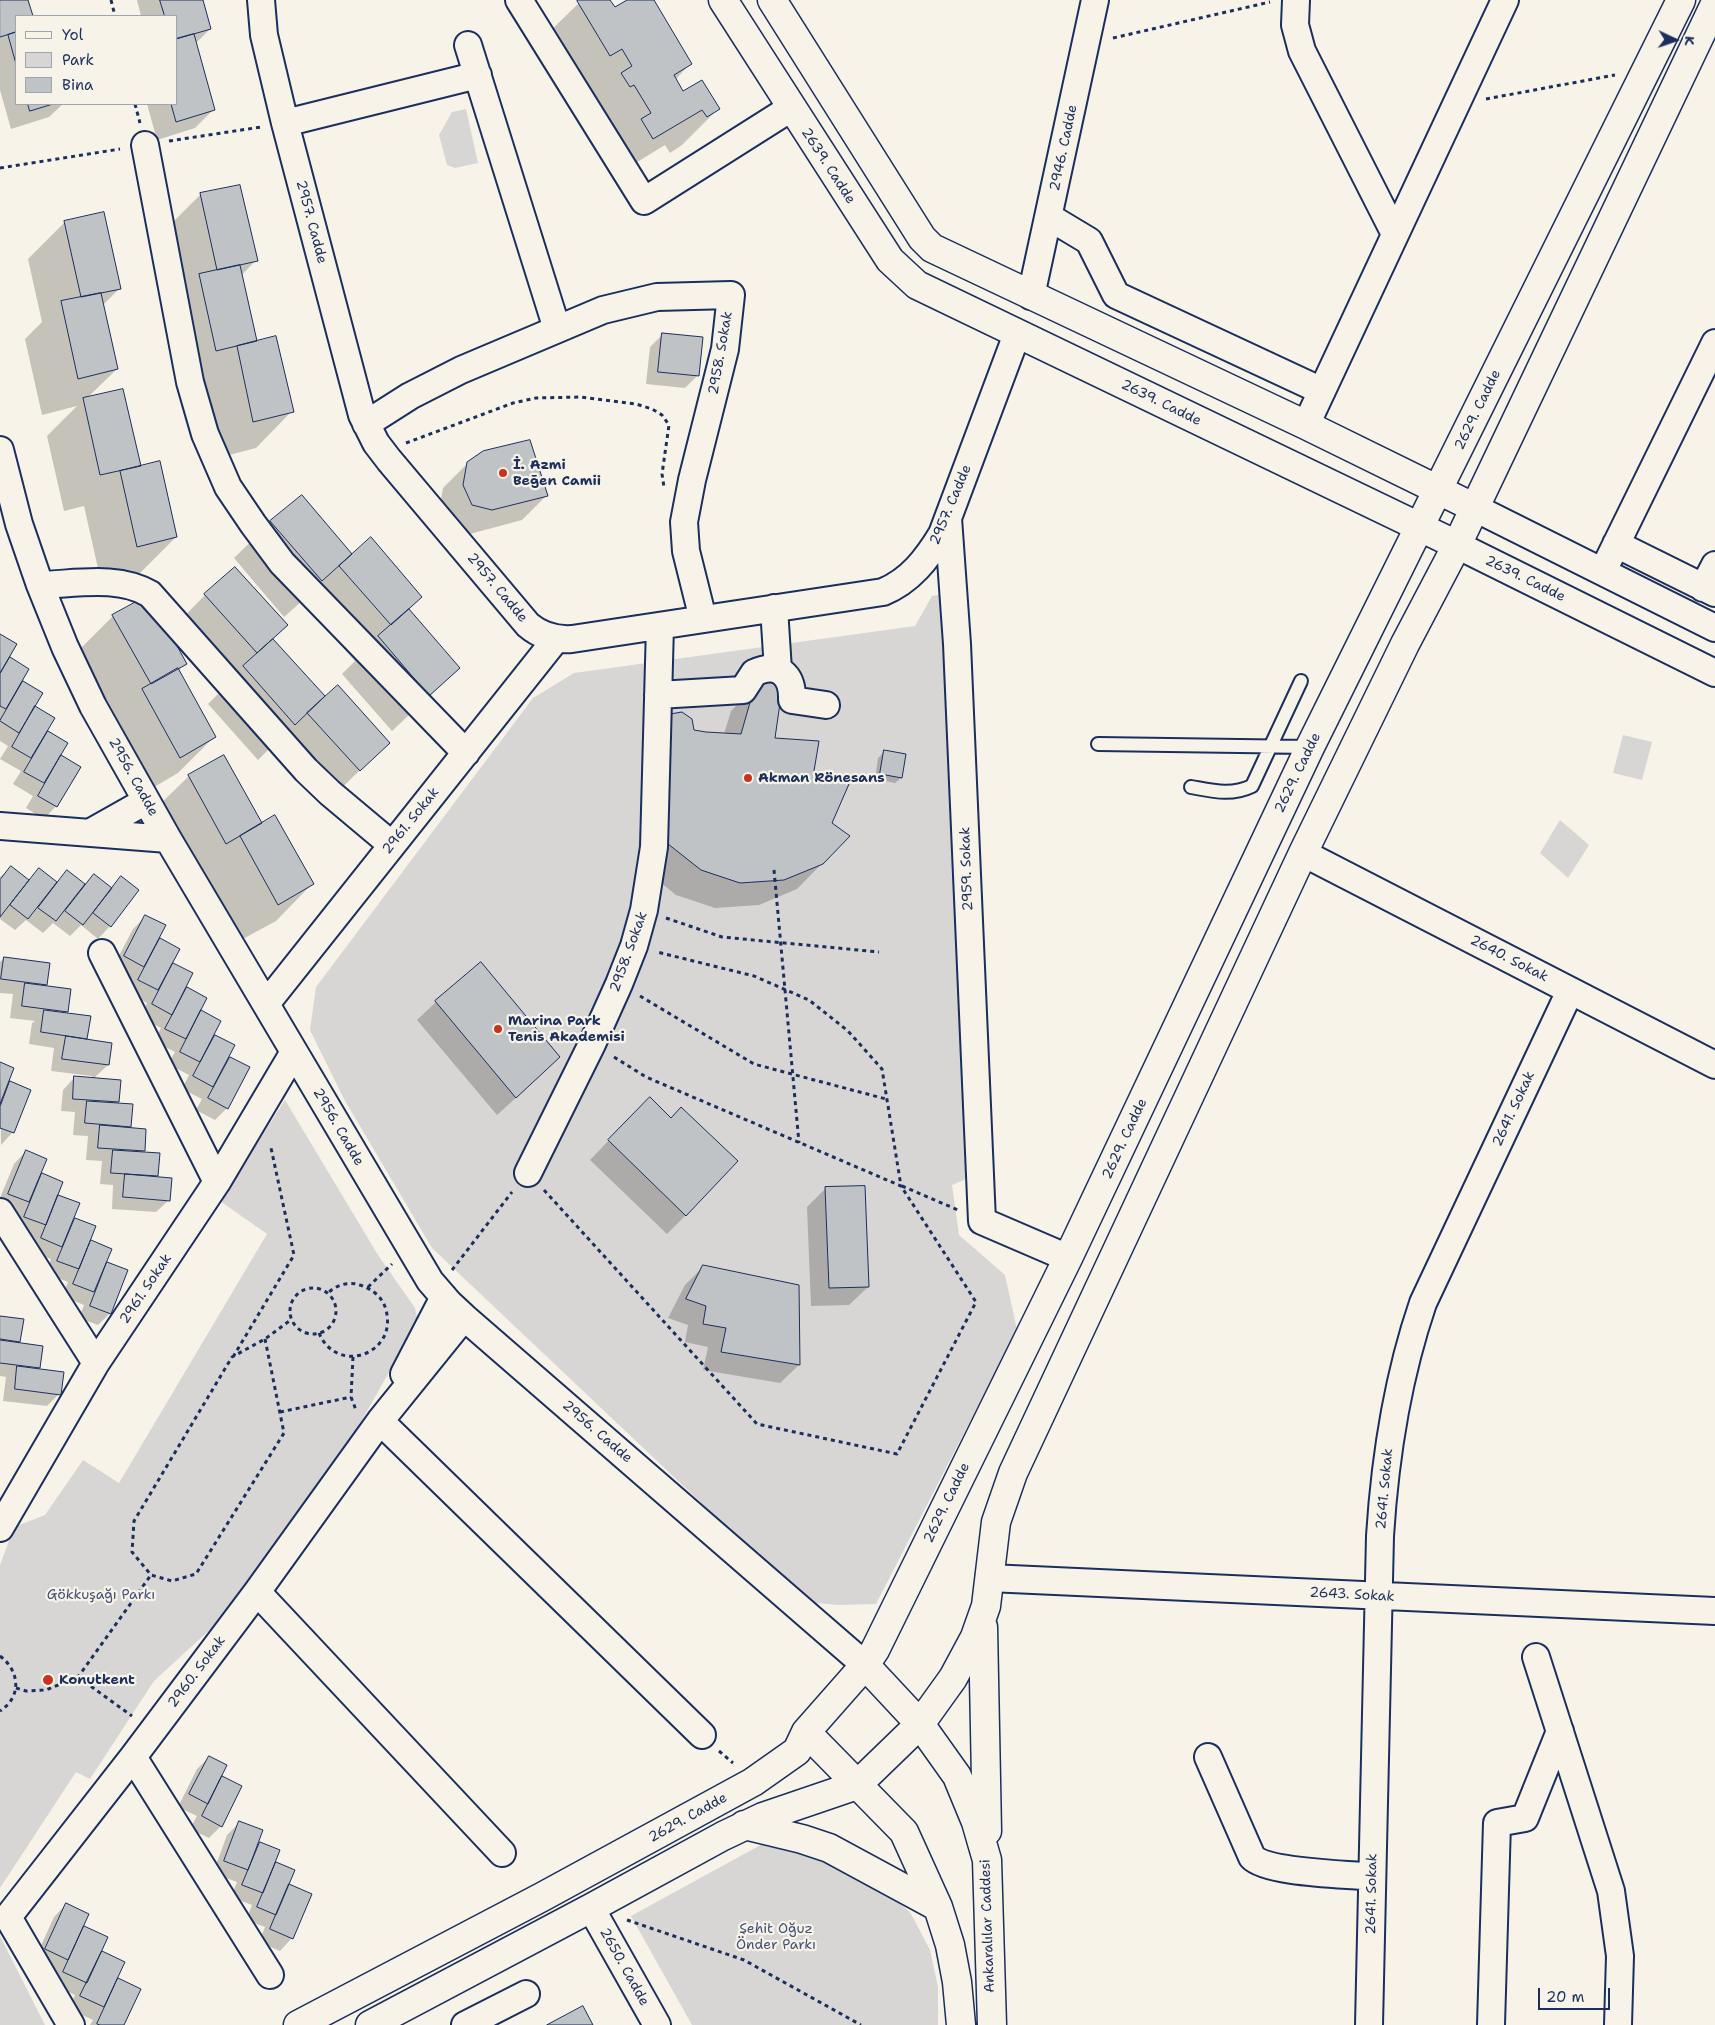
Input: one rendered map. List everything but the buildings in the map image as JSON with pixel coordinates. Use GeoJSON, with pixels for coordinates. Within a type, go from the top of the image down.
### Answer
{"type":"FeatureCollection","features":[{"type":"Feature","properties":{"kind":"main road","name":"2639. Cadde"},"geometry":{"type":"LineString","coordinates":[[723,0],[890,260],[928,292],[1457,545]]}},
{"type":"Feature","properties":{"kind":"main road"},"geometry":{"type":"LineString","coordinates":[[772,0],[927,244],[1031,296],[1306,424],[1475,508]]}},
{"type":"Feature","properties":{"kind":"main road","name":"2629. Cadde"},"geometry":{"type":"LineString","coordinates":[[298,2025],[542,1897],[753,1782],[797,1751],[806,1732],[864,1666],[875,1650],[1068,1258],[1310,747],[1681,0]]}},
{"type":"Feature","properties":{"kind":"main road"},"geometry":{"type":"LineString","coordinates":[[987,1860],[983,1618],[996,1522],[1013,1473],[1303,853],[1475,508],[1715,4]]}},
{"type":"Feature","properties":{"kind":"main road"},"geometry":{"type":"LineString","coordinates":[[1017,334],[1031,296]]}},
{"type":"Feature","properties":{"kind":"main road"},"geometry":{"type":"LineString","coordinates":[[370,2025],[591,1908],[703,1846],[744,1826],[857,1784],[920,1724],[953,1678],[975,1638],[983,1618]]}},
{"type":"Feature","properties":{"kind":"main road","name":"Ankaralılar Caddesi"},"geometry":{"type":"LineString","coordinates":[[864,1666],[920,1724],[957,1776],[976,1822],[987,1860],[992,2025]]}},
{"type":"Feature","properties":{"kind":"main road"},"geometry":{"type":"LineString","coordinates":[[806,1732],[904,1832],[938,1907],[950,1945],[957,1982],[961,2025]]}},
{"type":"Feature","properties":{"kind":"main road"},"geometry":{"type":"LineString","coordinates":[[744,1826],[802,1838],[829,1848],[938,1907]]}},
{"type":"Feature","properties":{"kind":"street","name":"2957. Cadde"},"geometry":{"type":"LineString","coordinates":[[261,0],[264,35],[285,123],[358,405],[366,424],[382,452],[528,626],[541,634],[556,639],[572,639],[883,592],[893,588],[911,575],[926,558],[942,534],[1017,334]]}},
{"type":"Feature","properties":{"kind":"street"},"geometry":{"type":"LineString","coordinates":[[519,0],[644,201],[791,108]]}},
{"type":"Feature","properties":{"kind":"street","name":"2946. Cadde"},"geometry":{"type":"LineString","coordinates":[[1031,296],[1096,0]]}},
{"type":"Feature","properties":{"kind":"street"},"geometry":{"type":"LineString","coordinates":[[1296,0],[1295,25],[1302,51],[1395,234]]}},
{"type":"Feature","properties":{"kind":"street"},"geometry":{"type":"LineString","coordinates":[[1306,424],[1505,0]]}},
{"type":"Feature","properties":{"kind":"street"},"geometry":{"type":"LineString","coordinates":[[468,46],[557,329]]}},
{"type":"Feature","properties":{"kind":"street"},"geometry":{"type":"LineString","coordinates":[[285,123],[478,75]]}},
{"type":"Feature","properties":{"kind":"street"},"geometry":{"type":"LineString","coordinates":[[145,145],[190,382],[205,434],[228,487],[282,562],[466,753]]}},
{"type":"Feature","properties":{"kind":"street"},"geometry":{"type":"LineString","coordinates":[[1049,217],[1089,240],[1116,295],[1322,391]]}},
{"type":"Feature","properties":{"kind":"street","name":"2958. Sokak"},"geometry":{"type":"LineString","coordinates":[[366,424],[425,388],[603,310],[658,297],[731,295],[729,321],[719,376],[686,506],[684,536],[686,551],[703,619]]}},
{"type":"Feature","properties":{"kind":"street"},"geometry":{"type":"LineString","coordinates":[[1603,571],[1715,343]]}},
{"type":"Feature","properties":{"kind":"street","name":"2956. Cadde"},"geometry":{"type":"LineString","coordinates":[[0,450],[19,524],[40,585],[65,647],[86,691],[168,839],[409,1247],[440,1293],[464,1317],[864,1666]]}},
{"type":"Feature","properties":{"kind":"street"},"geometry":{"type":"LineString","coordinates":[[1475,508],[1715,628]]}},
{"type":"Feature","properties":{"kind":"street","name":"2959. Sokak"},"geometry":{"type":"LineString","coordinates":[[948,517],[958,654],[982,1221]]}},
{"type":"Feature","properties":{"kind":"street"},"geometry":{"type":"LineString","coordinates":[[1616,544],[1711,582]]}},
{"type":"Feature","properties":{"kind":"street","name":"2639. Cadde"},"geometry":{"type":"LineString","coordinates":[[1457,545],[1715,673]]}},
{"type":"Feature","properties":{"kind":"street"},"geometry":{"type":"LineString","coordinates":[[40,585],[118,582],[135,586],[150,594],[306,770],[330,793],[392,845]]}},
{"type":"Feature","properties":{"kind":"street"},"geometry":{"type":"LineString","coordinates":[[774,608],[778,670]]}},
{"type":"Feature","properties":{"kind":"street","name":"2958. Sokak"},"geometry":{"type":"LineString","coordinates":[[528,1173],[592,1044],[619,984],[634,946],[644,910],[654,848],[660,626]]}},
{"type":"Feature","properties":{"kind":"street","name":"2961. Sokak"},"geometry":{"type":"LineString","coordinates":[[266,1004],[556,639]]}},
{"type":"Feature","properties":{"kind":"street"},"geometry":{"type":"LineString","coordinates":[[658,695],[743,690],[754,673],[760,670],[778,670],[787,676],[791,683],[792,700],[826,706]]}},
{"type":"Feature","properties":{"kind":"street"},"geometry":{"type":"LineString","coordinates":[[91,832],[146,801]]}},
{"type":"Feature","properties":{"kind":"street"},"geometry":{"type":"LineString","coordinates":[[0,826],[168,839]]}},
{"type":"Feature","properties":{"kind":"street","name":"2640. Sokak"},"geometry":{"type":"LineString","coordinates":[[1303,853],[1715,1065]]}},
{"type":"Feature","properties":{"kind":"street"},"geometry":{"type":"LineString","coordinates":[[102,953],[218,1182]]}},
{"type":"Feature","properties":{"kind":"street","name":"2641. Sokak"},"geometry":{"type":"LineString","coordinates":[[1369,2025],[1378,1596],[1386,1465],[1398,1393],[1412,1336],[1436,1275],[1570,990]]}},
{"type":"Feature","properties":{"kind":"street","name":"2961. Sokak"},"geometry":{"type":"LineString","coordinates":[[0,1528],[96,1364],[218,1182],[294,1052]]}},
{"type":"Feature","properties":{"kind":"street"},"geometry":{"type":"LineString","coordinates":[[0,1212],[96,1364]]}},
{"type":"Feature","properties":{"kind":"street"},"geometry":{"type":"LineString","coordinates":[[982,1221],[1068,1258]]}},
{"type":"Feature","properties":{"kind":"street","name":"2960. Sokak"},"geometry":{"type":"LineString","coordinates":[[373,1430],[440,1293]]}},
{"type":"Feature","properties":{"kind":"street","name":"2960. Sokak"},"geometry":{"type":"LineString","coordinates":[[70,2025],[8,1917],[133,1757],[257,1592],[373,1430],[464,1317]]}},
{"type":"Feature","properties":{"kind":"street"},"geometry":{"type":"LineString","coordinates":[[373,1430],[702,1735]]}},
{"type":"Feature","properties":{"kind":"street","name":"2643. Sokak"},"geometry":{"type":"LineString","coordinates":[[989,1578],[1715,1611]]}},
{"type":"Feature","properties":{"kind":"street"},"geometry":{"type":"LineString","coordinates":[[257,1592],[502,1853]]}},
{"type":"Feature","properties":{"kind":"street"},"geometry":{"type":"LineString","coordinates":[[1536,1657],[1606,1871],[1615,1912],[1620,1956],[1618,2025]]}},
{"type":"Feature","properties":{"kind":"street"},"geometry":{"type":"LineString","coordinates":[[1491,2025],[1498,1823],[1525,1818],[1560,1731]]}},
{"type":"Feature","properties":{"kind":"street"},"geometry":{"type":"LineString","coordinates":[[133,1757],[270,1975]]}},
{"type":"Feature","properties":{"kind":"street"},"geometry":{"type":"LineString","coordinates":[[1208,1757],[1252,1857],[1257,1862],[1277,1868],[1372,1877]]}},
{"type":"Feature","properties":{"kind":"street","name":"2650. Cadde"},"geometry":{"type":"LineString","coordinates":[[591,1908],[657,2025]]}},
{"type":"Feature","properties":{"kind":"street"},"geometry":{"type":"LineString","coordinates":[[465,2025],[526,1994]]}},
{"type":"Feature","properties":{"kind":"lane"},"geometry":{"type":"LineString","coordinates":[[1191,787],[1227,793],[1242,791],[1252,786],[1301,681]]}},
{"type":"Feature","properties":{"kind":"lane"},"geometry":{"type":"LineString","coordinates":[[1098,744],[1310,747]]}},
{"type":"Feature","properties":{"kind":"path"},"geometry":{"type":"LineString","coordinates":[[111,0],[115,15]]}},
{"type":"Feature","properties":{"kind":"path"},"geometry":{"type":"LineString","coordinates":[[1086,44],[1270,2]]}},
{"type":"Feature","properties":{"kind":"path"},"geometry":{"type":"LineString","coordinates":[[1456,104],[1648,69]]}},
{"type":"Feature","properties":{"kind":"path"},"geometry":{"type":"LineString","coordinates":[[382,452],[513,403],[536,398],[581,396],[636,404],[662,414],[669,425],[662,482],[671,498],[686,506]]}},
{"type":"Feature","properties":{"kind":"path"},"geometry":{"type":"LineString","coordinates":[[774,870],[799,1143]]}},
{"type":"Feature","properties":{"kind":"path"},"geometry":{"type":"LineString","coordinates":[[644,910],[722,937],[879,952]]}},
{"type":"Feature","properties":{"kind":"path"},"geometry":{"type":"LineString","coordinates":[[440,1293],[528,1173],[757,1424],[897,1454],[976,1302],[901,1186],[882,1070],[848,1030],[808,1000],[754,976],[634,946]]}},
{"type":"Feature","properties":{"kind":"path"},"geometry":{"type":"LineString","coordinates":[[619,984],[754,1064],[886,1100]]}},
{"type":"Feature","properties":{"kind":"path"},"geometry":{"type":"LineString","coordinates":[[592,1044],[646,1078],[982,1221]]}},
{"type":"Feature","properties":{"kind":"path"},"geometry":{"type":"LineString","coordinates":[[265,1339],[284,1433],[196,1574],[172,1581],[151,1575],[132,1552],[134,1521],[294,1255],[271,1148]]}},
{"type":"Feature","properties":{"kind":"path"},"geometry":{"type":"LineString","coordinates":[[368,1287],[409,1247]]}},
{"type":"Feature","properties":{"kind":"path"},"geometry":{"type":"LineString","coordinates":[[319,1333],[323,1342],[331,1350],[353,1357],[365,1354],[375,1348],[383,1339],[388,1328],[385,1304],[378,1294],[368,1287],[357,1284],[344,1284],[333,1289],[328,1294]]}},
{"type":"Feature","properties":{"kind":"path"},"geometry":{"type":"LineString","coordinates":[[314,1287],[322,1289],[328,1294],[334,1299],[336,1315],[329,1328],[319,1333],[308,1333],[301,1330],[292,1319],[291,1305],[294,1298],[300,1292],[314,1287]]}},
{"type":"Feature","properties":{"kind":"path"},"geometry":{"type":"LineString","coordinates":[[232,1358],[265,1339],[292,1319]]}},
{"type":"Feature","properties":{"kind":"path"},"geometry":{"type":"LineString","coordinates":[[353,1357],[351,1397],[373,1430]]}},
{"type":"Feature","properties":{"kind":"path"},"geometry":{"type":"LineString","coordinates":[[280,1412],[351,1397]]}},
{"type":"Feature","properties":{"kind":"path"},"geometry":{"type":"LineString","coordinates":[[16,1688],[26,1691],[46,1690],[78,1677],[151,1575]]}},
{"type":"Feature","properties":{"kind":"path"},"geometry":{"type":"LineString","coordinates":[[0,1656],[13,1669],[16,1678],[13,1698],[0,1711]]}},
{"type":"Feature","properties":{"kind":"path"},"geometry":{"type":"LineString","coordinates":[[78,1677],[116,1706],[154,1729]]}},
{"type":"Feature","properties":{"kind":"path"},"geometry":{"type":"LineString","coordinates":[[702,1735],[753,1782]]}},
{"type":"Feature","properties":{"kind":"path"},"geometry":{"type":"LineString","coordinates":[[591,1908],[744,1960],[861,2025]]}},
{"type":"Feature","properties":{"kind":"green space"},"geometry":{"type":"Polygon","coordinates":[[[466,109],[478,163],[455,168],[447,165],[439,135],[452,112],[466,109]]]}},
{"type":"Feature","properties":{"kind":"green space"},"geometry":{"type":"Polygon","coordinates":[[[943,594],[973,1165],[964,1180],[952,1185],[959,1235],[1005,1275],[1017,1330],[876,1604],[838,1605],[806,1602],[432,1248],[344,1099],[310,1030],[316,987],[533,698],[574,673],[915,626],[932,596],[943,594]]]}},
{"type":"Feature","properties":{"kind":"green space"},"geometry":{"type":"Polygon","coordinates":[[[1623,735],[1652,742],[1642,780],[1613,773],[1623,735]]]}},
{"type":"Feature","properties":{"kind":"green space"},"geometry":{"type":"Polygon","coordinates":[[[1560,820],[1589,845],[1568,878],[1540,853],[1560,820]]]}},
{"type":"Feature","properties":{"kind":"green space","name":"Gökkuşağı Parkı"},"geometry":{"type":"Polygon","coordinates":[[[285,1100],[378,1255],[415,1308],[418,1321],[337,1464],[240,1602],[154,1681],[90,1779],[76,1772],[0,1888],[0,1565],[14,1527],[45,1515],[83,1460],[119,1483],[267,1234],[220,1201],[285,1100]]]}},
{"type":"Feature","properties":{"kind":"green space","name":"Şehit Oğuz Önder Parkı"},"geometry":{"type":"Polygon","coordinates":[[[766,1842],[812,1856],[864,1879],[885,1892],[910,1912],[930,1950],[938,1987],[938,2025],[692,2025],[631,1916],[766,1842]]]}},
{"type":"Feature","properties":{"kind":"green space"},"geometry":{"type":"Polygon","coordinates":[[[0,1936],[45,2025],[0,2025],[0,1936]]]}},
{"type":"Feature","properties":{"kind":"place","name":"İ. Azmi Beğen Camii"},"geometry":{"type":"Point","coordinates":[503,473]}},
{"type":"Feature","properties":{"kind":"place","name":"Akman Rönesans"},"geometry":{"type":"Point","coordinates":[748,778]}},
{"type":"Feature","properties":{"kind":"place","name":"Marina Park Tenis Akademisi"},"geometry":{"type":"Point","coordinates":[498,1029]}},
{"type":"Feature","properties":{"kind":"place","name":"Konutkent"},"geometry":{"type":"Point","coordinates":[48,1680]}}]}
